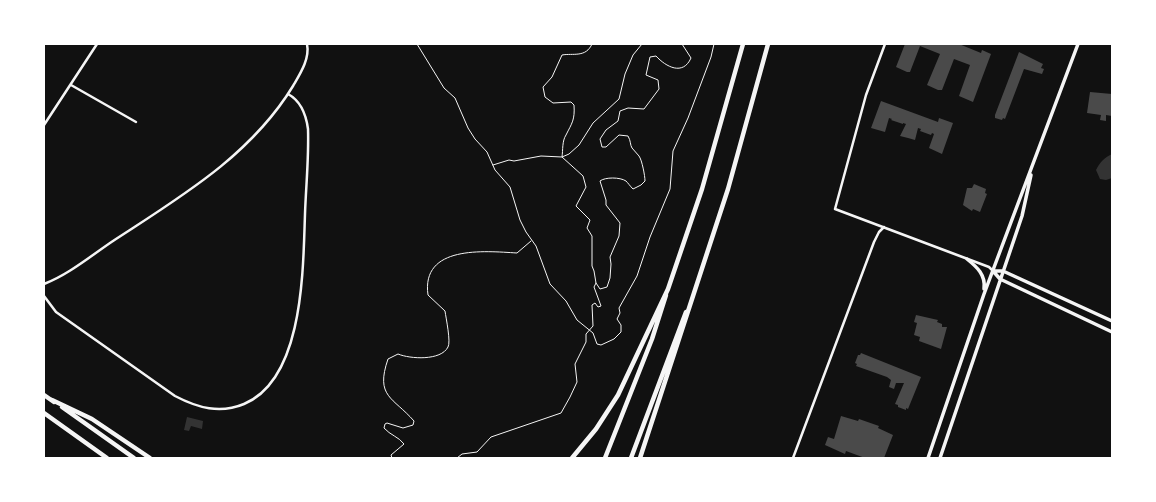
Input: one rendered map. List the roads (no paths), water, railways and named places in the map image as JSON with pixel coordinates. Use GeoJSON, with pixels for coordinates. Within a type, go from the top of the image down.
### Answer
{"type":"FeatureCollection","features":[{"type":"Feature","properties":{"kind":"highway"},"geometry":{"type":"LineString","coordinates":[[604,458],[658,323],[707,172],[743,44]]}},
{"type":"Feature","properties":{"kind":"highway"},"geometry":{"type":"LineString","coordinates":[[640,458],[686,321],[689,306],[733,172],[768,44]]}},
{"type":"Feature","properties":{"kind":"highway"},"geometry":{"type":"LineString","coordinates":[[572,458],[596,429],[618,395],[668,289]]}},
{"type":"Feature","properties":{"kind":"highway"},"geometry":{"type":"LineString","coordinates":[[631,458],[682,320],[689,306]]}},
{"type":"Feature","properties":{"kind":"highway"},"geometry":{"type":"LineString","coordinates":[[44,395],[134,458]]}},
{"type":"Feature","properties":{"kind":"highway"},"geometry":{"type":"LineString","coordinates":[[52,400],[92,419],[150,458]]}},
{"type":"Feature","properties":{"kind":"highway"},"geometry":{"type":"LineString","coordinates":[[44,413],[107,458]]}},
{"type":"Feature","properties":{"kind":"main road"},"geometry":{"type":"LineString","coordinates":[[928,458],[984,294],[1018,202],[1032,172],[1078,44]]}},
{"type":"Feature","properties":{"kind":"main road"},"geometry":{"type":"LineString","coordinates":[[940,458],[1026,202],[1032,172]]}},
{"type":"Feature","properties":{"kind":"main road"},"geometry":{"type":"LineString","coordinates":[[967,259],[983,275],[985,287],[984,294]]}},
{"type":"Feature","properties":{"kind":"main road"},"geometry":{"type":"LineString","coordinates":[[993,271],[1003,271],[1112,321]]}},
{"type":"Feature","properties":{"kind":"main road"},"geometry":{"type":"LineString","coordinates":[[993,271],[1000,279],[1112,332]]}},
{"type":"Feature","properties":{"kind":"street"},"geometry":{"type":"LineString","coordinates":[[44,126],[97,44]]}},
{"type":"Feature","properties":{"kind":"street"},"geometry":{"type":"LineString","coordinates":[[44,284],[73,268],[222,167],[265,125],[288,94],[304,65],[307,57],[307,44]]}},
{"type":"Feature","properties":{"kind":"street"},"geometry":{"type":"LineString","coordinates":[[885,44],[866,95],[835,208],[967,259],[993,271]]}},
{"type":"Feature","properties":{"kind":"street"},"geometry":{"type":"LineString","coordinates":[[71,85],[136,122]]}},
{"type":"Feature","properties":{"kind":"street"},"geometry":{"type":"LineString","coordinates":[[44,296],[56,312],[175,396],[190,404],[209,409],[228,409],[248,402],[267,389],[278,375],[287,356],[297,312],[303,272],[308,129],[304,111],[296,100],[288,94]]}},
{"type":"Feature","properties":{"kind":"street"},"geometry":{"type":"LineString","coordinates":[[793,458],[874,242],[879,232],[885,227]]}}]}
